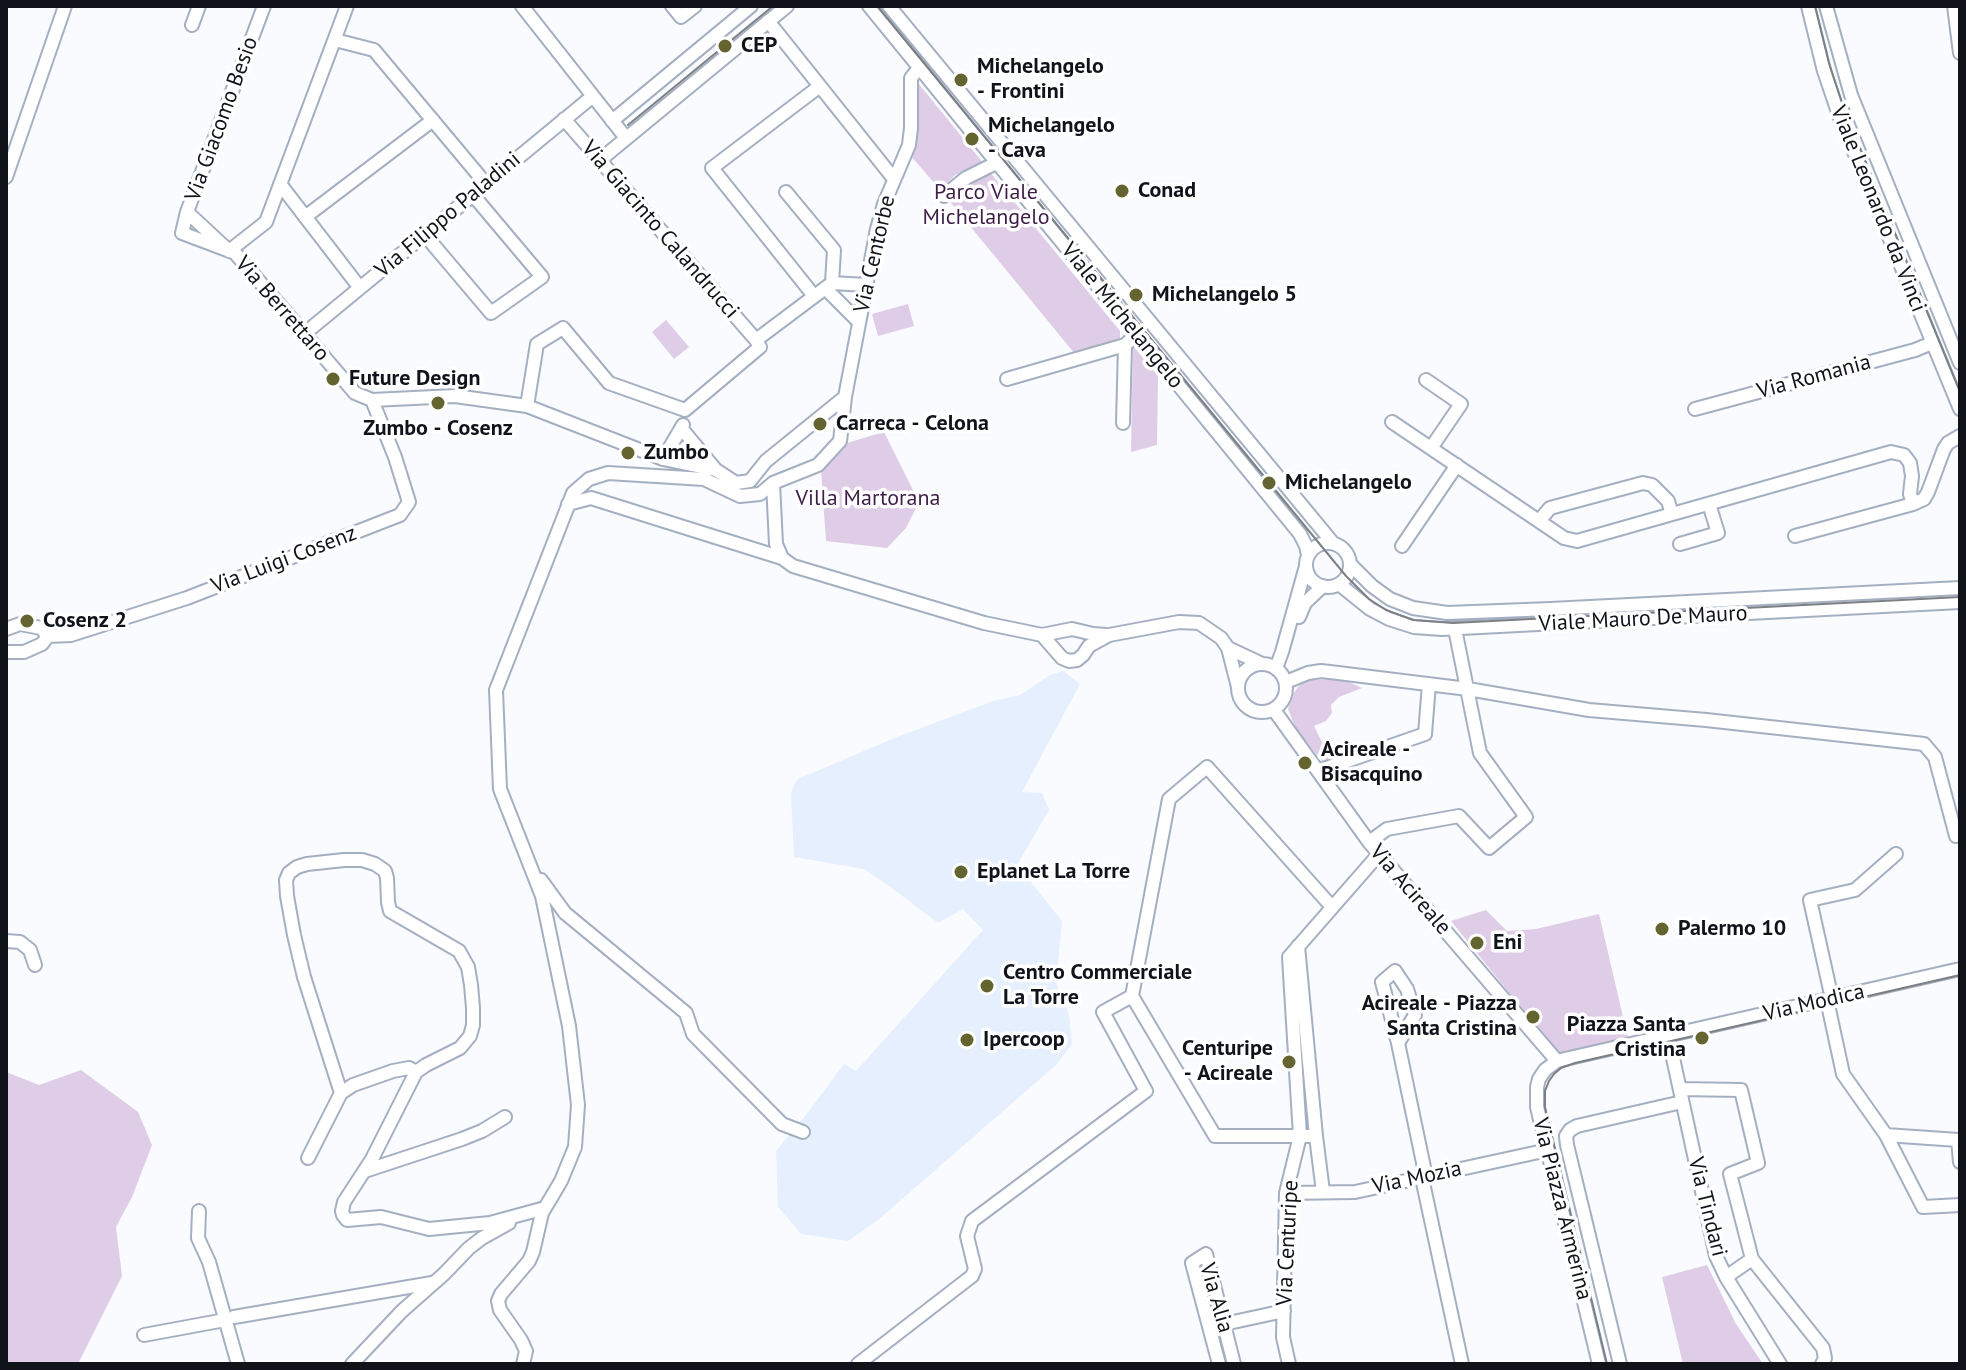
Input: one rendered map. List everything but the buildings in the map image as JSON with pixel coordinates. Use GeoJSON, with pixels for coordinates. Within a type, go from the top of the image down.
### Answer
{"type":"FeatureCollection","features":[{"type":"Feature","properties":{"kind":"street"},"geometry":{"type":"LineString","coordinates":[[6,177],[65,6]]}},
{"type":"Feature","properties":{"kind":"street"},"geometry":{"type":"LineString","coordinates":[[192,25],[199,6]]}},
{"type":"Feature","properties":{"kind":"street","name":"Via Giacomo Besio"},"geometry":{"type":"LineString","coordinates":[[182,233],[187,212],[264,6]]}},
{"type":"Feature","properties":{"kind":"street"},"geometry":{"type":"LineString","coordinates":[[266,222],[347,6]]}},
{"type":"Feature","properties":{"kind":"street"},"geometry":{"type":"LineString","coordinates":[[522,6],[626,138]]}},
{"type":"Feature","properties":{"kind":"street"},"geometry":{"type":"LineString","coordinates":[[672,6],[681,17],[695,6]]}},
{"type":"Feature","properties":{"kind":"street"},"geometry":{"type":"LineString","coordinates":[[600,160],[787,6]]}},
{"type":"Feature","properties":{"kind":"street","name":"Viale Michelangelo"},"geometry":{"type":"LineString","coordinates":[[869,6],[1300,534],[1306,546],[1307,561]]}},
{"type":"Feature","properties":{"kind":"street","name":"Viale Michelangelo"},"geometry":{"type":"LineString","coordinates":[[889,6],[1333,543]]}},
{"type":"Feature","properties":{"kind":"street","name":"Viale Leonardo da Vinci"},"geometry":{"type":"LineString","coordinates":[[1808,6],[1830,91],[1960,409]]}},
{"type":"Feature","properties":{"kind":"street","name":"Viale Leonardo da Vinci"},"geometry":{"type":"LineString","coordinates":[[1826,6],[1851,95],[1960,363]]}},
{"type":"Feature","properties":{"kind":"street"},"geometry":{"type":"LineString","coordinates":[[1954,6],[1960,53]]}},
{"type":"Feature","properties":{"kind":"street"},"geometry":{"type":"LineString","coordinates":[[612,121],[748,7]]}},
{"type":"Feature","properties":{"kind":"street"},"geometry":{"type":"LineString","coordinates":[[768,21],[894,179]]}},
{"type":"Feature","properties":{"kind":"street"},"geometry":{"type":"LineString","coordinates":[[335,40],[374,50],[486,184]]}},
{"type":"Feature","properties":{"kind":"street","name":"Via Centorbe"},"geometry":{"type":"LineString","coordinates":[[568,504],[573,493],[589,479],[608,473],[704,479],[740,496],[760,494],[773,483],[818,465],[840,441],[845,397],[877,229],[911,137],[911,78],[919,68]]}},
{"type":"Feature","properties":{"kind":"street"},"geometry":{"type":"LineString","coordinates":[[820,86],[712,168],[824,289],[859,322]]}},
{"type":"Feature","properties":{"kind":"street","name":"Via Filippo Paladini"},"geometry":{"type":"LineString","coordinates":[[304,334],[593,96]]}},
{"type":"Feature","properties":{"kind":"street","name":"Via Giacinto Calandrucci"},"geometry":{"type":"LineString","coordinates":[[564,119],[756,340]]}},
{"type":"Feature","properties":{"kind":"street"},"geometry":{"type":"LineString","coordinates":[[305,217],[433,120]]}},
{"type":"Feature","properties":{"kind":"street"},"geometry":{"type":"LineString","coordinates":[[944,196],[966,178],[996,163]]}},
{"type":"Feature","properties":{"kind":"street"},"geometry":{"type":"LineString","coordinates":[[280,184],[360,288]]}},
{"type":"Feature","properties":{"kind":"street"},"geometry":{"type":"LineString","coordinates":[[786,192],[834,250],[824,289]]}},
{"type":"Feature","properties":{"kind":"street"},"geometry":{"type":"LineString","coordinates":[[425,235],[491,313],[542,277],[473,195]]}},
{"type":"Feature","properties":{"kind":"street"},"geometry":{"type":"LineString","coordinates":[[187,212],[229,251],[292,200]]}},
{"type":"Feature","properties":{"kind":"street","name":"Via Berrettaro"},"geometry":{"type":"LineString","coordinates":[[182,233],[235,253],[355,393],[372,400]]}},
{"type":"Feature","properties":{"kind":"street"},"geometry":{"type":"LineString","coordinates":[[1899,262],[1916,254]]}},
{"type":"Feature","properties":{"kind":"street"},"geometry":{"type":"LineString","coordinates":[[663,459],[682,429],[685,410],[760,347],[756,340],[824,289],[866,285]]}},
{"type":"Feature","properties":{"kind":"street"},"geometry":{"type":"LineString","coordinates":[[527,406],[537,344],[563,328],[609,383],[685,410]]}},
{"type":"Feature","properties":{"kind":"street"},"geometry":{"type":"LineString","coordinates":[[1007,379],[1125,345],[1137,334]]}},
{"type":"Feature","properties":{"kind":"street","name":"Via Romania"},"geometry":{"type":"LineString","coordinates":[[1695,409],[1932,343]]}},
{"type":"Feature","properties":{"kind":"street"},"geometry":{"type":"LineString","coordinates":[[1123,423],[1125,345]]}},
{"type":"Feature","properties":{"kind":"street"},"geometry":{"type":"LineString","coordinates":[[1426,380],[1461,404],[1431,448]]}},
{"type":"Feature","properties":{"kind":"street"},"geometry":{"type":"LineString","coordinates":[[372,400],[455,396],[527,406],[663,459],[716,470]]}},
{"type":"Feature","properties":{"kind":"street"},"geometry":{"type":"LineString","coordinates":[[682,429],[716,470],[736,483],[750,481],[766,461],[845,397]]}},
{"type":"Feature","properties":{"kind":"street","name":"Via Luigi Cosenz"},"geometry":{"type":"LineString","coordinates":[[48,636],[71,635],[187,598],[400,515],[409,502],[372,400]]}},
{"type":"Feature","properties":{"kind":"street"},"geometry":{"type":"LineString","coordinates":[[1392,422],[1564,538],[1577,541],[1897,452],[1910,463],[1913,504]]}},
{"type":"Feature","properties":{"kind":"street"},"geometry":{"type":"LineString","coordinates":[[1795,536],[1924,499],[1948,443],[1960,436]]}},
{"type":"Feature","properties":{"kind":"street"},"geometry":{"type":"LineString","coordinates":[[1402,546],[1457,465]]}},
{"type":"Feature","properties":{"kind":"street"},"geometry":{"type":"LineString","coordinates":[[773,483],[776,544],[782,558]]}},
{"type":"Feature","properties":{"kind":"street"},"geometry":{"type":"LineString","coordinates":[[1539,521],[1550,508],[1643,483],[1652,485],[1668,501],[1672,514]]}},
{"type":"Feature","properties":{"kind":"street"},"geometry":{"type":"LineString","coordinates":[[523,1364],[526,1351],[500,1310],[498,1301],[529,1261],[545,1208],[561,1181],[575,1147],[578,1105],[569,1026],[542,896],[500,789],[496,690],[568,504],[591,498],[782,558],[793,566],[984,623],[1042,635],[1072,629],[1109,635],[1179,622],[1199,623],[1221,638],[1228,648],[1241,701],[1252,711],[1260,713],[1274,710],[1285,698],[1281,674],[1290,626],[1307,561],[1315,547],[1333,543],[1345,552],[1350,564],[1346,576],[1331,587],[1311,579],[1307,561]]}},
{"type":"Feature","properties":{"kind":"street"},"geometry":{"type":"LineString","coordinates":[[1680,544],[1718,533],[1709,504]]}},
{"type":"Feature","properties":{"kind":"street","name":"Viale Mauro De Mauro"},"geometry":{"type":"LineString","coordinates":[[1350,564],[1372,586],[1401,604],[1447,613],[1960,588]]}},
{"type":"Feature","properties":{"kind":"street","name":"Viale Mauro De Mauro"},"geometry":{"type":"LineString","coordinates":[[1339,584],[1370,609],[1389,619],[1414,627],[1455,629],[1960,602]]}},
{"type":"Feature","properties":{"kind":"street"},"geometry":{"type":"LineString","coordinates":[[1281,674],[1301,611],[1323,586]]}},
{"type":"Feature","properties":{"kind":"street","name":"Via Luigi Cosenz"},"geometry":{"type":"LineString","coordinates":[[6,629],[20,624],[41,628],[48,636]]}},
{"type":"Feature","properties":{"kind":"street"},"geometry":{"type":"LineString","coordinates":[[1369,842],[1387,829],[1459,816],[1489,848],[1526,817],[1480,753],[1455,629]]}},
{"type":"Feature","properties":{"kind":"street"},"geometry":{"type":"LineString","coordinates":[[1058,652],[1056,643],[1064,630]]}},
{"type":"Feature","properties":{"kind":"street"},"geometry":{"type":"LineString","coordinates":[[1079,631],[1085,638],[1083,655]]}},
{"type":"Feature","properties":{"kind":"street"},"geometry":{"type":"LineString","coordinates":[[1042,635],[1062,658],[1069,661],[1077,660],[1089,646],[1109,635]]}},
{"type":"Feature","properties":{"kind":"street","name":"Via Luigi Cosenz"},"geometry":{"type":"LineString","coordinates":[[6,652],[24,652],[42,644],[48,636]]}},
{"type":"Feature","properties":{"kind":"street"},"geometry":{"type":"LineString","coordinates":[[1228,648],[1281,674],[1321,671],[1468,689],[1589,710],[1924,744],[1935,757],[1956,836],[1960,835]]}},
{"type":"Feature","properties":{"kind":"street"},"geometry":{"type":"LineString","coordinates":[[1238,687],[1243,673],[1262,664]]}},
{"type":"Feature","properties":{"kind":"street"},"geometry":{"type":"LineString","coordinates":[[1318,771],[1425,734],[1429,684]]}},
{"type":"Feature","properties":{"kind":"street","name":"Via Acireale"},"geometry":{"type":"LineString","coordinates":[[1274,710],[1369,842],[1557,1061]]}},
{"type":"Feature","properties":{"kind":"street"},"geometry":{"type":"LineString","coordinates":[[1316,1136],[1215,1136],[1132,996],[1169,799],[1207,767],[1332,907]]}},
{"type":"Feature","properties":{"kind":"street"},"geometry":{"type":"LineString","coordinates":[[1323,1192],[1298,946],[1379,854]]}},
{"type":"Feature","properties":{"kind":"street"},"geometry":{"type":"LineString","coordinates":[[1896,854],[1855,890],[1810,900],[1843,1074],[1886,1135],[1923,1207],[1960,1205]]}},
{"type":"Feature","properties":{"kind":"street"},"geometry":{"type":"LineString","coordinates":[[341,1093],[304,977],[286,880],[289,873],[307,864],[362,860],[385,871],[390,911],[459,951],[468,967],[473,1025],[470,1036],[460,1048],[416,1072],[365,1171],[344,1202],[342,1211],[347,1220],[381,1217],[429,1229],[490,1223],[545,1208]]}},
{"type":"Feature","properties":{"kind":"street"},"geometry":{"type":"LineString","coordinates":[[529,864],[565,913],[686,1013],[693,1034],[725,1067],[782,1124],[803,1132]]}},
{"type":"Feature","properties":{"kind":"street"},"geometry":{"type":"LineString","coordinates":[[6,941],[20,942],[30,950],[35,965]]}},
{"type":"Feature","properties":{"kind":"street","name":"Via Centuripe"},"geometry":{"type":"LineString","coordinates":[[1289,1364],[1283,1337],[1286,1193],[1300,1136],[1289,957],[1298,946]]}},
{"type":"Feature","properties":{"kind":"street","name":"Via Modica"},"geometry":{"type":"LineString","coordinates":[[1668,1035],[1960,969]]}},
{"type":"Feature","properties":{"kind":"street"},"geometry":{"type":"LineString","coordinates":[[1398,1043],[1415,1015],[1407,989],[1395,971],[1382,982],[1398,1043],[1462,1364]]}},
{"type":"Feature","properties":{"kind":"street"},"geometry":{"type":"LineString","coordinates":[[858,1364],[972,1276],[975,1269],[967,1236],[972,1221],[1146,1091],[1103,1012],[1132,996]]}},
{"type":"Feature","properties":{"kind":"street"},"geometry":{"type":"LineString","coordinates":[[1557,1061],[1668,1035]]}},
{"type":"Feature","properties":{"kind":"street","name":"Via Tindari"},"geometry":{"type":"LineString","coordinates":[[1668,1035],[1716,1256],[1780,1364]]}},
{"type":"Feature","properties":{"kind":"street","name":"Via Piazza Armerina"},"geometry":{"type":"LineString","coordinates":[[1557,1061],[1539,1079],[1536,1096],[1599,1364]]}},
{"type":"Feature","properties":{"kind":"street"},"geometry":{"type":"LineString","coordinates":[[308,1158],[341,1093],[353,1085],[393,1071],[409,1068],[416,1072]]}},
{"type":"Feature","properties":{"kind":"street"},"geometry":{"type":"LineString","coordinates":[[1681,1095],[1741,1090],[1758,1163],[1730,1174],[1752,1259],[1823,1348],[1825,1358],[1822,1364]]}},
{"type":"Feature","properties":{"kind":"street","name":"Via Piazza Armerina"},"geometry":{"type":"LineString","coordinates":[[1620,1364],[1566,1136],[1577,1126],[1681,1095]]}},
{"type":"Feature","properties":{"kind":"street"},"geometry":{"type":"LineString","coordinates":[[365,1171],[462,1139],[505,1117]]}},
{"type":"Feature","properties":{"kind":"street"},"geometry":{"type":"LineString","coordinates":[[1886,1135],[1958,1140],[1960,1162]]}},
{"type":"Feature","properties":{"kind":"street","name":"Via Mozia"},"geometry":{"type":"LineString","coordinates":[[1286,1193],[1355,1192],[1548,1150]]}},
{"type":"Feature","properties":{"kind":"street"},"geometry":{"type":"LineString","coordinates":[[199,1211],[198,1238],[229,1318],[238,1364]]}},
{"type":"Feature","properties":{"kind":"street"},"geometry":{"type":"LineString","coordinates":[[352,1364],[402,1311],[469,1248],[530,1213]]}},
{"type":"Feature","properties":{"kind":"street","name":"Via Alia"},"geometry":{"type":"LineString","coordinates":[[1219,1364],[1192,1263],[1206,1254],[1234,1364]]}},
{"type":"Feature","properties":{"kind":"street"},"geometry":{"type":"LineString","coordinates":[[1726,1277],[1752,1259]]}},
{"type":"Feature","properties":{"kind":"street"},"geometry":{"type":"LineString","coordinates":[[144,1335],[435,1282]]}},
{"type":"Feature","properties":{"kind":"street"},"geometry":{"type":"LineString","coordinates":[[1224,1324],[1284,1311]]}},
{"type":"Feature","properties":{"kind":"shaded area"},"geometry":{"type":"Polygon","coordinates":[[[1063,671],[1080,684],[1022,792],[1042,793],[1049,810],[1017,865],[1062,921],[1056,983],[1069,1014],[1072,1044],[1057,1064],[878,1220],[848,1241],[801,1234],[778,1207],[776,1151],[844,1064],[856,1071],[983,930],[963,909],[938,923],[864,869],[794,857],[793,787],[798,779],[897,737],[993,701],[1020,695],[1050,675],[1063,671]]]}},
{"type":"Feature","properties":{"kind":"green space"},"geometry":{"type":"Polygon","coordinates":[[[918,83],[984,164],[955,175],[940,190],[911,156],[917,132],[918,83]]]}},
{"type":"Feature","properties":{"kind":"green space","name":"Parco Viale Michelangelo"},"geometry":{"type":"Polygon","coordinates":[[[989,171],[1120,331],[1117,342],[1075,354],[947,198],[989,171]]]}},
{"type":"Feature","properties":{"kind":"green space"},"geometry":{"type":"Polygon","coordinates":[[[908,304],[914,326],[878,336],[872,314],[908,304]]]}},
{"type":"Feature","properties":{"kind":"green space"},"geometry":{"type":"Polygon","coordinates":[[[666,320],[689,347],[674,359],[652,332],[666,320]]]}},
{"type":"Feature","properties":{"kind":"green space"},"geometry":{"type":"Polygon","coordinates":[[[1133,346],[1158,375],[1157,445],[1131,452],[1133,346]]]}},
{"type":"Feature","properties":{"kind":"green space","name":"Villa Martorana"},"geometry":{"type":"Polygon","coordinates":[[[884,432],[919,502],[906,528],[887,548],[826,541],[821,470],[847,443],[884,432]]]}},
{"type":"Feature","properties":{"kind":"green space"},"geometry":{"type":"Polygon","coordinates":[[[1342,679],[1362,688],[1339,697],[1331,705],[1332,713],[1326,721],[1314,726],[1332,753],[1325,765],[1296,729],[1288,709],[1291,697],[1305,680],[1342,679]]]}},
{"type":"Feature","properties":{"kind":"green space"},"geometry":{"type":"Polygon","coordinates":[[[1486,910],[1507,931],[1536,929],[1599,914],[1628,1038],[1557,1052],[1451,921],[1486,910]]]}},
{"type":"Feature","properties":{"kind":"green space"},"geometry":{"type":"Polygon","coordinates":[[[81,1070],[138,1112],[152,1145],[132,1197],[116,1227],[122,1276],[78,1364],[6,1364],[6,1072],[39,1085],[81,1070]]]}},
{"type":"Feature","properties":{"kind":"green space"},"geometry":{"type":"Polygon","coordinates":[[[1707,1265],[1736,1324],[1763,1364],[1683,1364],[1662,1277],[1707,1265]]]}},
{"type":"Feature","properties":{"kind":"tram line"},"geometry":{"type":"LineString","coordinates":[[628,125],[773,6]]}},
{"type":"Feature","properties":{"kind":"tram line"},"geometry":{"type":"LineString","coordinates":[[877,6],[1346,576],[1369,599],[1386,610],[1413,620],[1453,623],[1960,597]]}},
{"type":"Feature","properties":{"kind":"tram line"},"geometry":{"type":"LineString","coordinates":[[1815,6],[1844,109],[1960,392]]}},
{"type":"Feature","properties":{"kind":"tram line"},"geometry":{"type":"LineString","coordinates":[[1607,1364],[1545,1107],[1545,1091],[1554,1074],[1575,1063],[1960,975]]}},
{"type":"Feature","properties":{"kind":"place","name":"CEP"},"geometry":{"type":"Point","coordinates":[725,46]}},
{"type":"Feature","properties":{"kind":"place","name":"Michelangelo - Frontini"},"geometry":{"type":"Point","coordinates":[961,80]}},
{"type":"Feature","properties":{"kind":"place","name":"Michelangelo - Cava"},"geometry":{"type":"Point","coordinates":[972,139]}},
{"type":"Feature","properties":{"kind":"place","name":"Conad"},"geometry":{"type":"Point","coordinates":[1122,191]}},
{"type":"Feature","properties":{"kind":"place","name":"Michelangelo 5"},"geometry":{"type":"Point","coordinates":[1136,295]}},
{"type":"Feature","properties":{"kind":"place","name":"Future Design"},"geometry":{"type":"Point","coordinates":[333,379]}},
{"type":"Feature","properties":{"kind":"place","name":"Zumbo - Cosenz"},"geometry":{"type":"Point","coordinates":[438,403]}},
{"type":"Feature","properties":{"kind":"place","name":"Carreca - Celona"},"geometry":{"type":"Point","coordinates":[820,424]}},
{"type":"Feature","properties":{"kind":"place","name":"Zumbo"},"geometry":{"type":"Point","coordinates":[628,453]}},
{"type":"Feature","properties":{"kind":"place","name":"Michelangelo"},"geometry":{"type":"Point","coordinates":[1269,483]}},
{"type":"Feature","properties":{"kind":"place","name":"Cosenz 2"},"geometry":{"type":"Point","coordinates":[27,621]}},
{"type":"Feature","properties":{"kind":"place","name":"Acireale - Bisacquino"},"geometry":{"type":"Point","coordinates":[1305,763]}},
{"type":"Feature","properties":{"kind":"place","name":"Eplanet La Torre"},"geometry":{"type":"Point","coordinates":[961,872]}},
{"type":"Feature","properties":{"kind":"place","name":"Palermo 10"},"geometry":{"type":"Point","coordinates":[1662,929]}},
{"type":"Feature","properties":{"kind":"place","name":"Eni"},"geometry":{"type":"Point","coordinates":[1477,943]}},
{"type":"Feature","properties":{"kind":"place","name":"Centro Commerciale La Torre"},"geometry":{"type":"Point","coordinates":[987,986]}},
{"type":"Feature","properties":{"kind":"place","name":"Acireale - Piazza Santa Cristina"},"geometry":{"type":"Point","coordinates":[1533,1017]}},
{"type":"Feature","properties":{"kind":"place","name":"Piazza Santa Cristina"},"geometry":{"type":"Point","coordinates":[1702,1038]}},
{"type":"Feature","properties":{"kind":"place","name":"Ipercoop"},"geometry":{"type":"Point","coordinates":[967,1040]}},
{"type":"Feature","properties":{"kind":"place","name":"Centuripe - Acireale"},"geometry":{"type":"Point","coordinates":[1289,1062]}}]}
